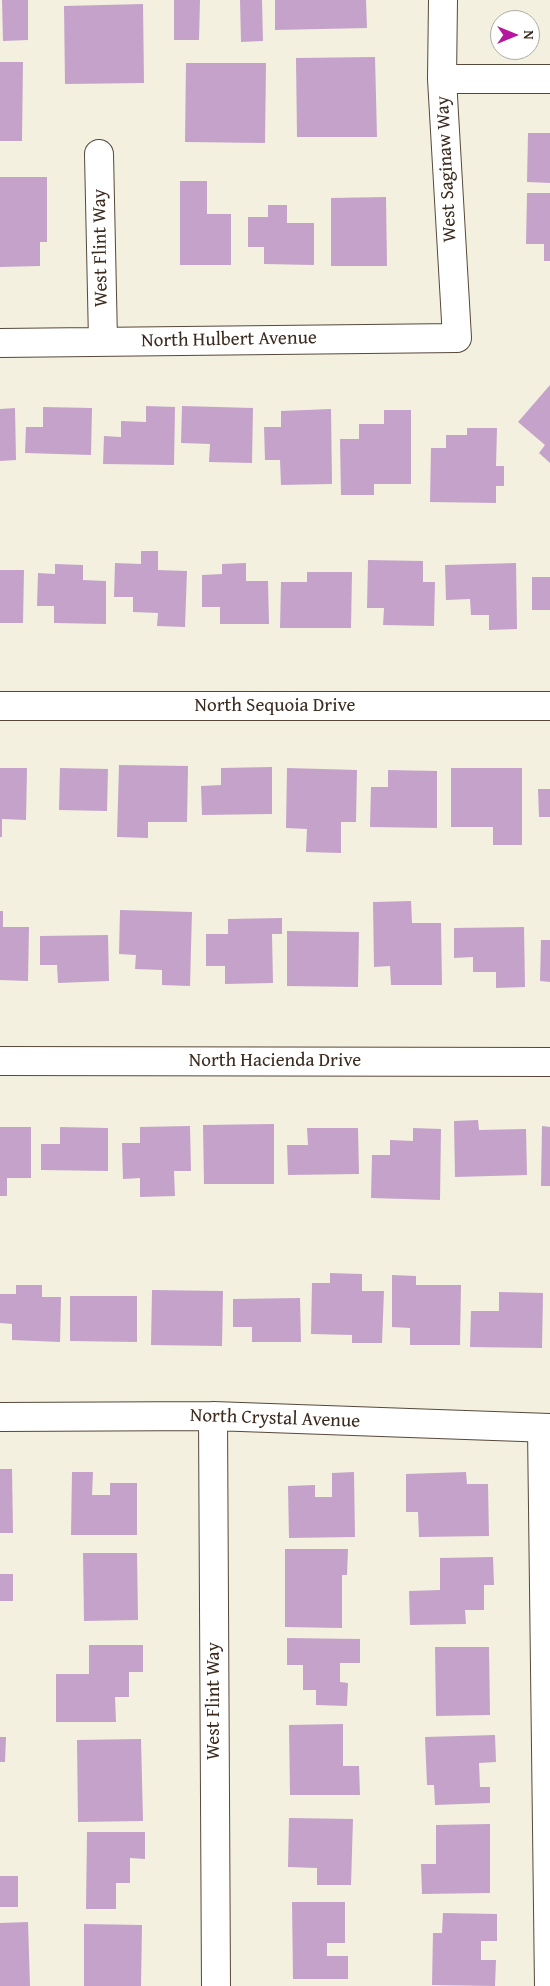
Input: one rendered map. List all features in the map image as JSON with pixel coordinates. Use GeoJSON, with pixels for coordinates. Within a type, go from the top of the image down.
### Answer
{"type":"FeatureCollection","features":[{"type":"Feature","properties":{"kind":"street","name":"West Saginaw Way"},"geometry":{"type":"LineString","coordinates":[[443,0],[442,79],[457,338]]}},
{"type":"Feature","properties":{"kind":"street"},"geometry":{"type":"LineString","coordinates":[[442,79],[550,79]]}},
{"type":"Feature","properties":{"kind":"street","name":"West Flint Way"},"geometry":{"type":"LineString","coordinates":[[100,154],[103,342]]}},
{"type":"Feature","properties":{"kind":"street","name":"North Hulbert Avenue"},"geometry":{"type":"LineString","coordinates":[[0,344],[457,338]]}},
{"type":"Feature","properties":{"kind":"street","name":"North Sequoia Drive"},"geometry":{"type":"LineString","coordinates":[[0,706],[550,706]]}},
{"type":"Feature","properties":{"kind":"street","name":"North Hacienda Drive"},"geometry":{"type":"LineString","coordinates":[[0,1061],[550,1062]]}},
{"type":"Feature","properties":{"kind":"street","name":"West Flint Way"},"geometry":{"type":"LineString","coordinates":[[212,1416],[216,1986]]}},
{"type":"Feature","properties":{"kind":"street","name":"North Crystal Avenue"},"geometry":{"type":"LineString","coordinates":[[0,1417],[212,1416],[546,1428]]}},
{"type":"Feature","properties":{"kind":"street"},"geometry":{"type":"LineString","coordinates":[[546,1428],[549,1986]]}},
{"type":"Feature","properties":{"kind":"building"},"geometry":{"type":"Polygon","coordinates":[[[2,0],[28,0],[28,40],[3,41],[2,0]]]}},
{"type":"Feature","properties":{"kind":"building"},"geometry":{"type":"Polygon","coordinates":[[[174,0],[200,0],[199,40],[174,40],[174,0]]]}},
{"type":"Feature","properties":{"kind":"building"},"geometry":{"type":"Polygon","coordinates":[[[240,0],[262,0],[263,41],[241,42],[240,0]]]}},
{"type":"Feature","properties":{"kind":"building"},"geometry":{"type":"Polygon","coordinates":[[[275,0],[366,0],[367,28],[275,30],[275,0]]]}},
{"type":"Feature","properties":{"kind":"building"},"geometry":{"type":"Polygon","coordinates":[[[143,4],[144,83],[65,84],[64,6],[143,4]]]}},
{"type":"Feature","properties":{"kind":"building"},"geometry":{"type":"Polygon","coordinates":[[[375,57],[377,137],[297,137],[296,58],[375,57]]]}},
{"type":"Feature","properties":{"kind":"building"},"geometry":{"type":"Polygon","coordinates":[[[0,62],[23,62],[22,141],[0,141],[0,62]]]}},
{"type":"Feature","properties":{"kind":"building"},"geometry":{"type":"Polygon","coordinates":[[[186,63],[266,63],[265,143],[185,142],[186,63]]]}},
{"type":"Feature","properties":{"kind":"building"},"geometry":{"type":"Polygon","coordinates":[[[528,133],[550,133],[550,183],[527,182],[528,133]]]}},
{"type":"Feature","properties":{"kind":"building"},"geometry":{"type":"Polygon","coordinates":[[[0,177],[47,177],[47,242],[40,242],[40,266],[0,267],[0,177]]]}},
{"type":"Feature","properties":{"kind":"building"},"geometry":{"type":"Polygon","coordinates":[[[180,181],[207,181],[207,214],[231,214],[231,265],[180,265],[180,181]]]}},
{"type":"Feature","properties":{"kind":"building"},"geometry":{"type":"Polygon","coordinates":[[[527,193],[550,193],[550,261],[544,261],[544,244],[526,244],[527,193]]]}},
{"type":"Feature","properties":{"kind":"building"},"geometry":{"type":"Polygon","coordinates":[[[386,197],[387,266],[331,266],[331,198],[386,197]]]}},
{"type":"Feature","properties":{"kind":"building"},"geometry":{"type":"Polygon","coordinates":[[[268,205],[287,205],[287,223],[314,223],[314,265],[264,264],[264,247],[248,247],[248,217],[268,217],[268,205]]]}},
{"type":"Feature","properties":{"kind":"building"},"geometry":{"type":"Polygon","coordinates":[[[550,385],[550,463],[539,453],[545,445],[518,422],[550,385]]]}},
{"type":"Feature","properties":{"kind":"building"},"geometry":{"type":"Polygon","coordinates":[[[146,406],[175,407],[174,465],[103,464],[104,436],[121,437],[121,421],[146,422],[146,406]]]}},
{"type":"Feature","properties":{"kind":"building"},"geometry":{"type":"Polygon","coordinates":[[[182,406],[253,408],[252,463],[209,462],[210,444],[181,443],[182,406]]]}},
{"type":"Feature","properties":{"kind":"building"},"geometry":{"type":"Polygon","coordinates":[[[43,407],[92,408],[91,455],[25,453],[26,427],[43,427],[43,407]]]}},
{"type":"Feature","properties":{"kind":"building"},"geometry":{"type":"Polygon","coordinates":[[[15,408],[16,460],[0,461],[0,409],[15,408]]]}},
{"type":"Feature","properties":{"kind":"building"},"geometry":{"type":"Polygon","coordinates":[[[331,409],[332,484],[281,485],[280,460],[265,460],[264,427],[281,427],[281,411],[331,409]]]}},
{"type":"Feature","properties":{"kind":"building"},"geometry":{"type":"Polygon","coordinates":[[[384,410],[411,410],[411,484],[374,484],[374,495],[341,495],[340,439],[359,439],[359,424],[384,424],[384,410]]]}},
{"type":"Feature","properties":{"kind":"building"},"geometry":{"type":"Polygon","coordinates":[[[467,428],[497,428],[496,466],[504,466],[504,486],[496,486],[496,503],[430,502],[431,448],[446,448],[446,435],[467,435],[467,428]]]}},
{"type":"Feature","properties":{"kind":"building"},"geometry":{"type":"Polygon","coordinates":[[[141,551],[158,551],[158,570],[187,571],[185,627],[157,626],[158,613],[133,612],[133,597],[114,597],[115,563],[141,564],[141,551]]]}},
{"type":"Feature","properties":{"kind":"building"},"geometry":{"type":"Polygon","coordinates":[[[368,560],[423,561],[423,582],[435,582],[434,626],[383,625],[384,608],[367,608],[368,560]]]}},
{"type":"Feature","properties":{"kind":"building"},"geometry":{"type":"Polygon","coordinates":[[[246,563],[246,581],[268,581],[269,624],[220,624],[220,607],[202,607],[202,575],[222,574],[222,564],[246,563]]]}},
{"type":"Feature","properties":{"kind":"building"},"geometry":{"type":"Polygon","coordinates":[[[516,563],[517,629],[489,630],[489,615],[471,615],[470,599],[446,600],[445,565],[516,563]]]}},
{"type":"Feature","properties":{"kind":"building"},"geometry":{"type":"Polygon","coordinates":[[[55,564],[83,565],[83,580],[106,581],[106,624],[54,623],[54,606],[37,606],[38,573],[55,574],[55,564]]]}},
{"type":"Feature","properties":{"kind":"building"},"geometry":{"type":"Polygon","coordinates":[[[0,570],[24,570],[23,623],[0,623],[0,570]]]}},
{"type":"Feature","properties":{"kind":"building"},"geometry":{"type":"Polygon","coordinates":[[[307,572],[352,572],[351,628],[280,628],[281,582],[307,582],[307,572]]]}},
{"type":"Feature","properties":{"kind":"building"},"geometry":{"type":"Polygon","coordinates":[[[532,577],[550,577],[550,610],[532,610],[532,577]]]}},
{"type":"Feature","properties":{"kind":"building"},"geometry":{"type":"Polygon","coordinates":[[[119,765],[188,766],[187,822],[148,822],[148,838],[117,837],[119,765]]]}},
{"type":"Feature","properties":{"kind":"building"},"geometry":{"type":"Polygon","coordinates":[[[272,767],[272,814],[202,815],[201,786],[221,785],[221,768],[272,767]]]}},
{"type":"Feature","properties":{"kind":"building"},"geometry":{"type":"Polygon","coordinates":[[[0,768],[27,768],[26,820],[2,819],[2,837],[0,837],[0,768]]]}},
{"type":"Feature","properties":{"kind":"building"},"geometry":{"type":"Polygon","coordinates":[[[60,768],[108,769],[107,811],[59,810],[60,768]]]}},
{"type":"Feature","properties":{"kind":"building"},"geometry":{"type":"Polygon","coordinates":[[[287,768],[357,770],[356,822],[341,822],[341,853],[306,852],[307,829],[286,828],[287,768]]]}},
{"type":"Feature","properties":{"kind":"building"},"geometry":{"type":"Polygon","coordinates":[[[451,768],[522,768],[522,845],[493,845],[493,827],[451,827],[451,768]]]}},
{"type":"Feature","properties":{"kind":"building"},"geometry":{"type":"Polygon","coordinates":[[[388,770],[437,771],[437,828],[370,827],[371,787],[388,787],[388,770]]]}},
{"type":"Feature","properties":{"kind":"building"},"geometry":{"type":"Polygon","coordinates":[[[538,789],[550,789],[550,817],[539,817],[538,789]]]}},
{"type":"Feature","properties":{"kind":"building"},"geometry":{"type":"Polygon","coordinates":[[[411,901],[412,923],[441,923],[442,985],[391,985],[390,966],[374,967],[373,902],[411,901]]]}},
{"type":"Feature","properties":{"kind":"building"},"geometry":{"type":"Polygon","coordinates":[[[120,910],[192,912],[190,986],[162,985],[162,970],[135,969],[136,955],[119,954],[120,910]]]}},
{"type":"Feature","properties":{"kind":"building"},"geometry":{"type":"Polygon","coordinates":[[[0,911],[3,911],[3,927],[29,927],[28,981],[0,980],[0,911]]]}},
{"type":"Feature","properties":{"kind":"building"},"geometry":{"type":"Polygon","coordinates":[[[282,918],[282,934],[272,934],[273,983],[225,984],[225,966],[206,966],[206,934],[228,934],[228,919],[282,918]]]}},
{"type":"Feature","properties":{"kind":"building"},"geometry":{"type":"Polygon","coordinates":[[[524,927],[525,987],[496,988],[496,972],[473,972],[473,957],[454,958],[454,928],[524,927]]]}},
{"type":"Feature","properties":{"kind":"building"},"geometry":{"type":"Polygon","coordinates":[[[287,931],[359,932],[358,987],[287,986],[287,931]]]}},
{"type":"Feature","properties":{"kind":"building"},"geometry":{"type":"Polygon","coordinates":[[[108,935],[109,981],[58,983],[57,965],[40,965],[40,936],[108,935]]]}},
{"type":"Feature","properties":{"kind":"building"},"geometry":{"type":"Polygon","coordinates":[[[541,940],[550,940],[550,982],[540,981],[541,940]]]}},
{"type":"Feature","properties":{"kind":"building"},"geometry":{"type":"Polygon","coordinates":[[[478,1120],[479,1130],[526,1129],[527,1175],[455,1177],[454,1121],[478,1120]]]}},
{"type":"Feature","properties":{"kind":"building"},"geometry":{"type":"Polygon","coordinates":[[[274,1124],[274,1184],[204,1184],[203,1125],[274,1124]]]}},
{"type":"Feature","properties":{"kind":"building"},"geometry":{"type":"Polygon","coordinates":[[[190,1126],[191,1171],[174,1171],[175,1196],[140,1197],[140,1178],[123,1179],[122,1143],[140,1143],[140,1127],[190,1126]]]}},
{"type":"Feature","properties":{"kind":"building"},"geometry":{"type":"Polygon","coordinates":[[[542,1126],[550,1127],[550,1186],[541,1186],[542,1126]]]}},
{"type":"Feature","properties":{"kind":"building"},"geometry":{"type":"Polygon","coordinates":[[[0,1127],[31,1127],[31,1178],[7,1178],[7,1196],[0,1196],[0,1127]]]}},
{"type":"Feature","properties":{"kind":"building"},"geometry":{"type":"Polygon","coordinates":[[[60,1127],[108,1128],[108,1171],[41,1170],[41,1144],[60,1144],[60,1127]]]}},
{"type":"Feature","properties":{"kind":"building"},"geometry":{"type":"Polygon","coordinates":[[[307,1128],[358,1128],[359,1174],[288,1175],[287,1145],[308,1145],[307,1128]]]}},
{"type":"Feature","properties":{"kind":"building"},"geometry":{"type":"Polygon","coordinates":[[[413,1128],[441,1129],[440,1200],[371,1198],[372,1155],[390,1155],[390,1140],[413,1141],[413,1128]]]}},
{"type":"Feature","properties":{"kind":"building"},"geometry":{"type":"Polygon","coordinates":[[[330,1273],[362,1274],[362,1291],[384,1291],[382,1343],[352,1343],[352,1335],[311,1334],[312,1283],[330,1283],[330,1273]]]}},
{"type":"Feature","properties":{"kind":"building"},"geometry":{"type":"Polygon","coordinates":[[[392,1275],[416,1276],[416,1285],[461,1285],[460,1345],[410,1345],[410,1328],[392,1327],[392,1275]]]}},
{"type":"Feature","properties":{"kind":"building"},"geometry":{"type":"Polygon","coordinates":[[[16,1285],[42,1285],[42,1297],[61,1297],[60,1342],[12,1340],[12,1324],[0,1323],[0,1294],[16,1294],[16,1285]]]}},
{"type":"Feature","properties":{"kind":"building"},"geometry":{"type":"Polygon","coordinates":[[[152,1290],[223,1291],[222,1346],[151,1345],[152,1290]]]}},
{"type":"Feature","properties":{"kind":"building"},"geometry":{"type":"Polygon","coordinates":[[[499,1292],[543,1293],[542,1348],[470,1347],[471,1311],[499,1311],[499,1292]]]}},
{"type":"Feature","properties":{"kind":"building"},"geometry":{"type":"Polygon","coordinates":[[[70,1296],[137,1296],[137,1342],[70,1341],[70,1296]]]}},
{"type":"Feature","properties":{"kind":"building"},"geometry":{"type":"Polygon","coordinates":[[[300,1298],[301,1342],[252,1342],[252,1327],[233,1327],[233,1299],[300,1298]]]}},
{"type":"Feature","properties":{"kind":"building"},"geometry":{"type":"Polygon","coordinates":[[[0,1469],[12,1469],[13,1533],[0,1533],[0,1469]]]}},
{"type":"Feature","properties":{"kind":"building"},"geometry":{"type":"Polygon","coordinates":[[[72,1472],[93,1472],[92,1495],[110,1495],[110,1483],[137,1483],[137,1535],[71,1535],[72,1472]]]}},
{"type":"Feature","properties":{"kind":"building"},"geometry":{"type":"Polygon","coordinates":[[[354,1472],[355,1537],[289,1538],[288,1486],[315,1485],[315,1497],[332,1497],[332,1473],[354,1472]]]}},
{"type":"Feature","properties":{"kind":"building"},"geometry":{"type":"Polygon","coordinates":[[[466,1472],[467,1484],[488,1484],[489,1536],[419,1537],[418,1512],[406,1512],[406,1474],[466,1472]]]}},
{"type":"Feature","properties":{"kind":"building"},"geometry":{"type":"Polygon","coordinates":[[[285,1549],[348,1549],[347,1575],[342,1575],[342,1628],[285,1627],[285,1549]]]}},
{"type":"Feature","properties":{"kind":"building"},"geometry":{"type":"Polygon","coordinates":[[[83,1553],[137,1553],[138,1620],[84,1621],[83,1553]]]}},
{"type":"Feature","properties":{"kind":"building"},"geometry":{"type":"Polygon","coordinates":[[[493,1557],[494,1585],[484,1585],[484,1610],[465,1610],[466,1624],[410,1625],[409,1591],[440,1590],[440,1558],[493,1557]]]}},
{"type":"Feature","properties":{"kind":"building"},"geometry":{"type":"Polygon","coordinates":[[[0,1574],[13,1574],[13,1601],[0,1601],[0,1574]]]}},
{"type":"Feature","properties":{"kind":"building"},"geometry":{"type":"Polygon","coordinates":[[[287,1638],[360,1639],[360,1663],[340,1663],[340,1682],[348,1683],[347,1706],[316,1705],[316,1690],[303,1690],[303,1665],[287,1665],[287,1638]]]}},
{"type":"Feature","properties":{"kind":"building"},"geometry":{"type":"Polygon","coordinates":[[[89,1645],[143,1645],[143,1672],[129,1672],[129,1697],[115,1697],[116,1722],[56,1722],[56,1674],[89,1674],[89,1645]]]}},
{"type":"Feature","properties":{"kind":"building"},"geometry":{"type":"Polygon","coordinates":[[[435,1647],[489,1647],[490,1715],[436,1716],[435,1647]]]}},
{"type":"Feature","properties":{"kind":"building"},"geometry":{"type":"Polygon","coordinates":[[[343,1724],[343,1766],[359,1766],[360,1795],[290,1795],[289,1725],[343,1724]]]}},
{"type":"Feature","properties":{"kind":"building"},"geometry":{"type":"Polygon","coordinates":[[[495,1735],[496,1762],[479,1763],[480,1787],[490,1787],[490,1803],[435,1805],[434,1785],[427,1785],[425,1737],[495,1735]]]}},
{"type":"Feature","properties":{"kind":"building"},"geometry":{"type":"Polygon","coordinates":[[[0,1737],[6,1737],[5,1762],[0,1762],[0,1737]]]}},
{"type":"Feature","properties":{"kind":"building"},"geometry":{"type":"Polygon","coordinates":[[[141,1739],[143,1821],[78,1822],[77,1740],[141,1739]]]}},
{"type":"Feature","properties":{"kind":"building"},"geometry":{"type":"Polygon","coordinates":[[[289,1818],[353,1819],[351,1885],[317,1885],[317,1868],[288,1867],[289,1818]]]}},
{"type":"Feature","properties":{"kind":"building"},"geometry":{"type":"Polygon","coordinates":[[[490,1824],[490,1893],[422,1894],[421,1864],[436,1864],[436,1825],[490,1824]]]}},
{"type":"Feature","properties":{"kind":"building"},"geometry":{"type":"Polygon","coordinates":[[[87,1832],[145,1832],[145,1859],[130,1858],[130,1883],[116,1883],[116,1909],[86,1909],[87,1832]]]}},
{"type":"Feature","properties":{"kind":"building"},"geometry":{"type":"Polygon","coordinates":[[[0,1876],[18,1876],[18,1907],[0,1907],[0,1876]]]}},
{"type":"Feature","properties":{"kind":"building"},"geometry":{"type":"Polygon","coordinates":[[[292,1902],[345,1902],[345,1943],[327,1943],[327,1956],[348,1956],[348,1979],[293,1979],[292,1902]]]}},
{"type":"Feature","properties":{"kind":"building"},"geometry":{"type":"Polygon","coordinates":[[[443,1913],[497,1914],[497,1941],[481,1941],[481,1960],[496,1960],[495,1986],[432,1985],[433,1933],[442,1933],[443,1913]]]}},
{"type":"Feature","properties":{"kind":"building"},"geometry":{"type":"Polygon","coordinates":[[[28,1922],[30,1986],[0,1986],[0,1923],[28,1922]]]}},
{"type":"Feature","properties":{"kind":"building"},"geometry":{"type":"Polygon","coordinates":[[[84,1924],[142,1925],[141,1986],[84,1986],[84,1924]]]}}]}
